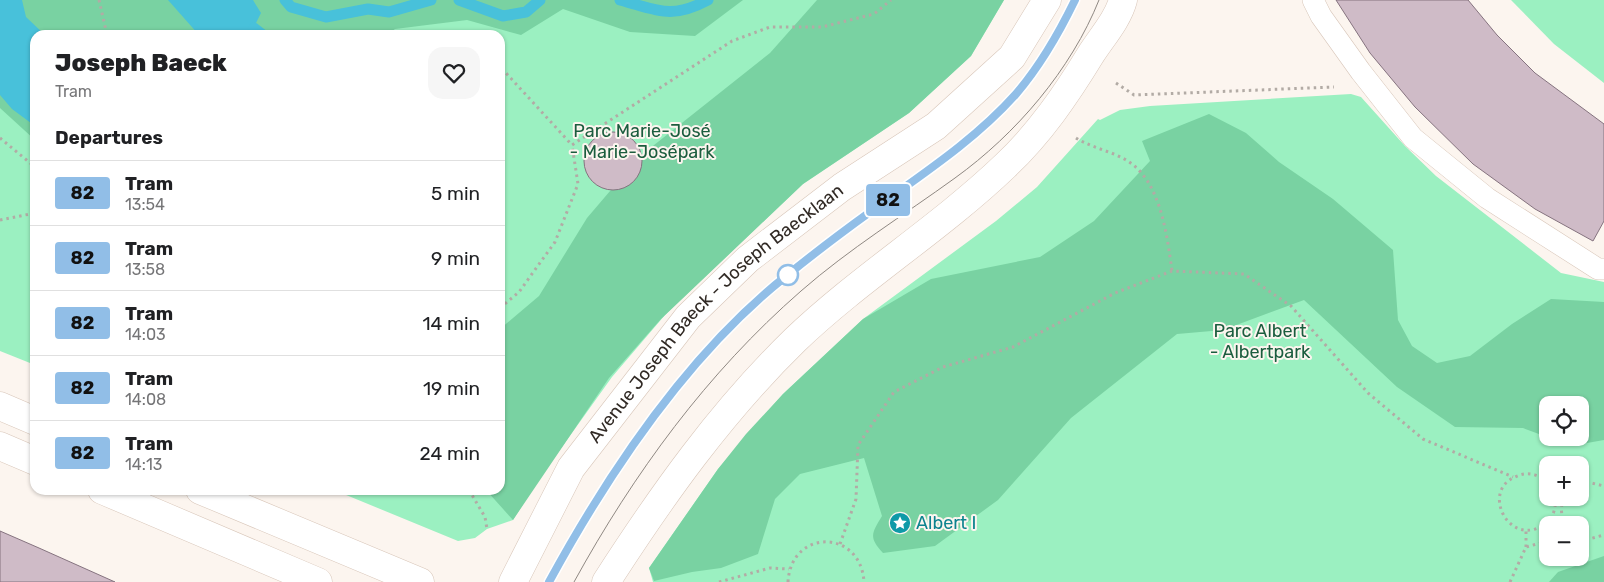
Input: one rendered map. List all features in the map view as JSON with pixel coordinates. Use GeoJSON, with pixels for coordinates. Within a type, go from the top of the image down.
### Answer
{"type":"FeatureCollection","features":[{"type":"Feature","properties":{"kind":"street","name":"Avenue Joseph Baeck - Joseph Baecklaan"},"geometry":{"type":"LineString","coordinates":[[513,582],[571,468],[688,317],[748,259],[842,187],[936,126],[1012,57],[1047,0]]}},
{"type":"Feature","properties":{"kind":"street"},"geometry":{"type":"LineString","coordinates":[[606,582],[681,470],[735,403],[846,294],[1005,166],[1046,123],[1077,78],[1124,0]]}},
{"type":"Feature","properties":{"kind":"street"},"geometry":{"type":"LineString","coordinates":[[0,406],[30,419]]}},
{"type":"Feature","properties":{"kind":"street"},"geometry":{"type":"LineString","coordinates":[[0,446],[30,459]]}},
{"type":"Feature","properties":{"kind":"street"},"geometry":{"type":"LineString","coordinates":[[114,495],[318,582]]}},
{"type":"Feature","properties":{"kind":"street"},"geometry":{"type":"LineString","coordinates":[[212,495],[420,582]]}},
{"type":"Feature","properties":{"kind":"lane"},"geometry":{"type":"LineString","coordinates":[[1313,0],[1321,16],[1361,72],[1413,138],[1487,198],[1598,269],[1604,269]]}},
{"type":"Feature","properties":{"kind":"path"},"geometry":{"type":"LineString","coordinates":[[100,0],[106,30]]}},
{"type":"Feature","properties":{"kind":"path"},"geometry":{"type":"LineString","coordinates":[[572,145],[732,42],[770,27],[822,27],[874,14],[891,0]]}},
{"type":"Feature","properties":{"kind":"path"},"geometry":{"type":"LineString","coordinates":[[505,73],[572,145],[578,184],[554,242],[519,292],[505,304]]}},
{"type":"Feature","properties":{"kind":"path"},"geometry":{"type":"LineString","coordinates":[[1116,83],[1134,95],[1337,87]]}},
{"type":"Feature","properties":{"kind":"path"},"geometry":{"type":"LineString","coordinates":[[0,138],[30,164]]}},
{"type":"Feature","properties":{"kind":"path"},"geometry":{"type":"LineString","coordinates":[[1076,138],[1128,160],[1149,183],[1166,224],[1172,271]]}},
{"type":"Feature","properties":{"kind":"path"},"geometry":{"type":"LineString","coordinates":[[0,220],[30,214]]}},
{"type":"Feature","properties":{"kind":"path"},"geometry":{"type":"LineString","coordinates":[[840,544],[856,498],[858,445],[894,392],[943,367],[1013,347],[1115,293],[1172,271],[1244,274],[1291,306],[1368,393],[1422,439],[1513,477]]}},
{"type":"Feature","properties":{"kind":"path"},"geometry":{"type":"LineString","coordinates":[[1539,476],[1525,473],[1513,477],[1504,485],[1500,496],[1500,508],[1504,518],[1513,527],[1526,531],[1540,528],[1551,518],[1556,506]]}},
{"type":"Feature","properties":{"kind":"path"},"geometry":{"type":"LineString","coordinates":[[1589,484],[1599,483],[1604,480]]}},
{"type":"Feature","properties":{"kind":"path"},"geometry":{"type":"LineString","coordinates":[[1599,483],[1604,486]]}},
{"type":"Feature","properties":{"kind":"path"},"geometry":{"type":"LineString","coordinates":[[472,495],[484,517],[486,529]]}},
{"type":"Feature","properties":{"kind":"path"},"geometry":{"type":"LineString","coordinates":[[1510,582],[1526,547],[1526,531]]}},
{"type":"Feature","properties":{"kind":"path"},"geometry":{"type":"LineString","coordinates":[[1589,539],[1604,535]]}},
{"type":"Feature","properties":{"kind":"path"},"geometry":{"type":"LineString","coordinates":[[788,582],[789,569],[797,555],[809,545],[824,541],[840,544],[854,554],[863,568],[864,582]]}},
{"type":"Feature","properties":{"kind":"path"},"geometry":{"type":"LineString","coordinates":[[1526,547],[1539,543]]}},
{"type":"Feature","properties":{"kind":"path"},"geometry":{"type":"LineString","coordinates":[[719,582],[770,568],[789,569]]}},
{"type":"Feature","properties":{"kind":"green space","name":"Parc Marie-José - Marie-Josépark"},"geometry":{"type":"Polygon","coordinates":[[[0,0],[1004,0],[971,56],[909,113],[803,184],[665,315],[612,377],[539,479],[513,520],[487,529],[475,538],[458,541],[346,495],[505,495],[505,30],[30,30],[30,363],[0,351],[0,0]]]}},
{"type":"Feature","properties":{"kind":"green space"},"geometry":{"type":"Polygon","coordinates":[[[0,0],[743,0],[695,36],[630,32],[563,9],[521,35],[467,20],[394,30],[30,30],[30,135],[0,108],[0,0]]]}},
{"type":"Feature","properties":{"kind":"green space"},"geometry":{"type":"Polygon","coordinates":[[[817,0],[1004,0],[971,56],[909,113],[803,184],[661,319],[609,378],[513,520],[490,495],[505,495],[505,325],[539,296],[587,218],[639,157],[770,53],[817,0]]]}},
{"type":"Feature","properties":{"kind":"green space"},"geometry":{"type":"Polygon","coordinates":[[[1511,0],[1604,0],[1604,83],[1554,44],[1511,0]]]}},
{"type":"Feature","properties":{"kind":"green space","name":"Parc Albert - Albertpark"},"geometry":{"type":"Polygon","coordinates":[[[1351,94],[1361,97],[1405,146],[1436,176],[1561,273],[1604,282],[1604,582],[653,582],[649,568],[718,469],[783,394],[863,319],[996,221],[1037,187],[1098,119],[1100,120],[1120,110],[1150,106],[1351,94]]]}},
{"type":"Feature","properties":{"kind":"green space"},"geometry":{"type":"Polygon","coordinates":[[[1209,114],[1246,133],[1279,162],[1333,199],[1393,250],[1398,320],[1412,346],[1437,363],[1470,356],[1512,324],[1551,299],[1604,302],[1604,440],[1589,443],[1589,396],[1539,396],[1539,434],[1523,428],[1455,427],[1397,387],[1304,300],[1223,330],[1177,334],[1071,418],[998,500],[935,546],[883,553],[878,548],[873,535],[882,516],[864,458],[800,474],[775,499],[758,554],[721,568],[692,572],[654,581],[649,568],[718,469],[746,434],[783,394],[863,319],[931,279],[1040,257],[1094,221],[1150,161],[1142,141],[1209,114]]]}},
{"type":"Feature","properties":{"kind":"green space"},"geometry":{"type":"Polygon","coordinates":[[[1604,556],[1604,582],[1549,582],[1558,572],[1575,566],[1589,566],[1589,561],[1604,556]]]}},
{"type":"Feature","properties":{"kind":"water"},"geometry":{"type":"Polygon","coordinates":[[[0,0],[22,0],[26,17],[40,30],[30,30],[30,122],[12,109],[0,95],[0,0]]]}},
{"type":"Feature","properties":{"kind":"water"},"geometry":{"type":"Polygon","coordinates":[[[168,0],[253,0],[261,13],[252,30],[195,30],[168,0]]]}},
{"type":"Feature","properties":{"kind":"building"},"geometry":{"type":"Polygon","coordinates":[[[1336,0],[1468,0],[1497,35],[1535,73],[1604,124],[1604,221],[1593,241],[1535,209],[1473,164],[1415,107],[1370,53],[1336,0]]]}},
{"type":"Feature","properties":{"kind":"building"},"geometry":{"type":"Polygon","coordinates":[[[613,132],[624,134],[637,145],[642,161],[640,172],[629,185],[613,190],[602,188],[589,177],[584,161],[586,150],[597,137],[613,132]]]}},
{"type":"Feature","properties":{"kind":"building"},"geometry":{"type":"Polygon","coordinates":[[[0,531],[39,548],[115,582],[0,582],[0,531]]]}},
{"type":"Feature","properties":{"kind":"waterway"},"geometry":{"type":"LineString","coordinates":[[285,0],[291,7],[326,17],[368,9],[389,12],[431,0]]}},
{"type":"Feature","properties":{"kind":"waterway"},"geometry":{"type":"LineString","coordinates":[[459,0],[503,16],[526,12],[540,0]]}},
{"type":"Feature","properties":{"kind":"waterway"},"geometry":{"type":"LineString","coordinates":[[620,0],[664,11],[684,10],[708,0]]}},
{"type":"Feature","properties":{"kind":"tram line","name":"82"},"geometry":{"type":"LineString","coordinates":[[549,582],[580,526],[648,423],[712,348],[784,278],[869,213],[943,160],[991,119],[1016,93],[1037,66],[1059,33],[1075,0]]}},
{"type":"Feature","properties":{"kind":"tram line"},"geometry":{"type":"LineString","coordinates":[[549,582],[624,458],[683,380],[715,343],[785,277],[848,228],[965,143],[1000,111],[1016,94],[1041,61],[1076,0]]}},
{"type":"Feature","properties":{"kind":"tram line"},"geometry":{"type":"LineString","coordinates":[[574,582],[647,464],[675,426],[734,356],[819,276],[978,161],[1020,121],[1039,99],[1073,51],[1099,0]]}},
{"type":"Feature","properties":{"kind":"place","name":"Albert I"},"geometry":{"type":"Point","coordinates":[900,523]}}]}
